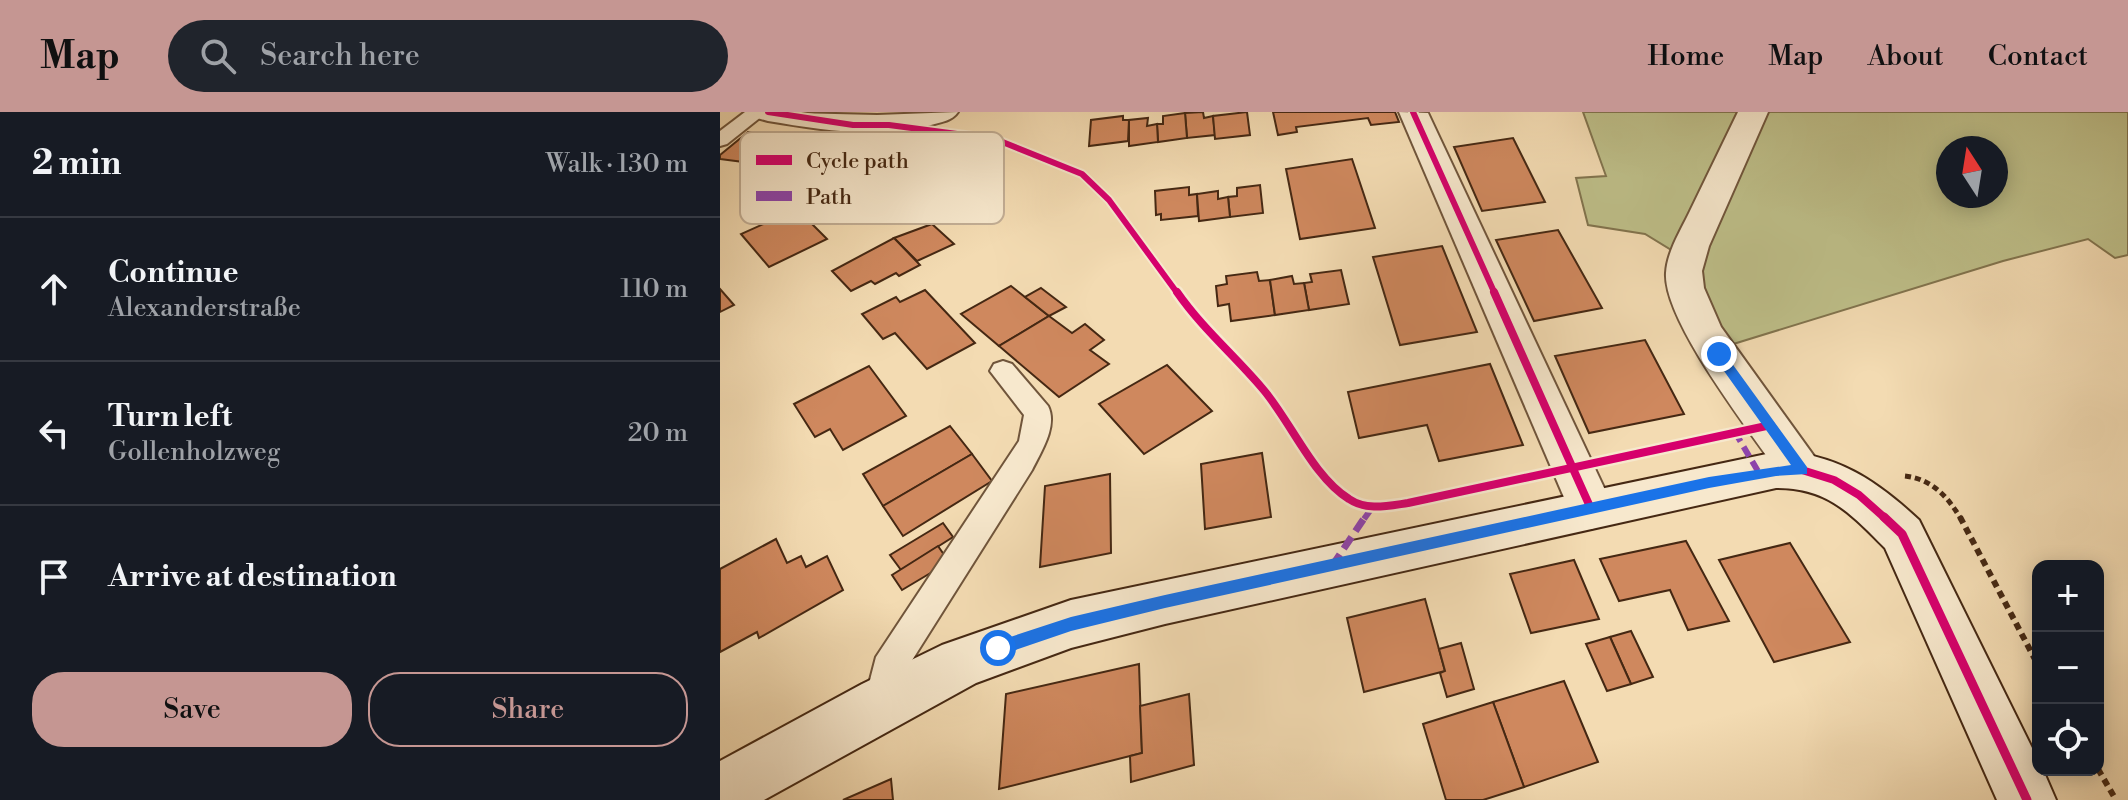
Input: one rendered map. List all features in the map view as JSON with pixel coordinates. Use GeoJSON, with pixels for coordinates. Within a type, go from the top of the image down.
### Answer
{"type":"FeatureCollection","features":[{"type":"Feature","properties":{"kind":"street"},"geometry":{"type":"LineString","coordinates":[[768,112],[866,126],[889,125],[943,112]]}},
{"type":"Feature","properties":{"kind":"street"},"geometry":{"type":"LineString","coordinates":[[1753,112],[1691,246],[1684,271],[1685,288],[1692,310],[1706,336],[1802,470]]}},
{"type":"Feature","properties":{"kind":"street"},"geometry":{"type":"LineString","coordinates":[[1413,113],[1591,509]]}},
{"type":"Feature","properties":{"kind":"street"},"geometry":{"type":"LineString","coordinates":[[720,793],[881,703],[961,663],[1071,624],[1759,473],[1802,470],[1834,480],[1859,495],[1902,534],[2027,800]]}},
{"type":"Feature","properties":{"kind":"lane"},"geometry":{"type":"LineString","coordinates":[[720,140],[757,112]]}},
{"type":"Feature","properties":{"kind":"lane"},"geometry":{"type":"LineString","coordinates":[[881,703],[885,674],[900,644],[991,511],[1033,441],[1038,413],[1003,371]]}},
{"type":"Feature","properties":{"kind":"path"},"geometry":{"type":"LineString","coordinates":[[2102,776],[2116,800]]}},
{"type":"Feature","properties":{"kind":"green space"},"geometry":{"type":"Polygon","coordinates":[[[1583,112],[1741,112],[1673,251],[1645,234],[1588,225],[1576,178],[1606,176],[1583,112]]]}},
{"type":"Feature","properties":{"kind":"green space"},"geometry":{"type":"Polygon","coordinates":[[[1764,112],[2128,112],[2128,255],[2115,258],[2088,239],[2003,261],[1730,345],[1716,324],[1706,300],[1702,267],[1714,222],[1764,112]]]}},
{"type":"Feature","properties":{"kind":"building"},"geometry":{"type":"Polygon","coordinates":[[[1203,112],[1204,118],[1213,116],[1215,135],[1187,138],[1185,113],[1203,112]]]}},
{"type":"Feature","properties":{"kind":"building"},"geometry":{"type":"Polygon","coordinates":[[[1247,112],[1250,135],[1215,139],[1213,116],[1247,112]]]}},
{"type":"Feature","properties":{"kind":"building"},"geometry":{"type":"Polygon","coordinates":[[[1273,112],[1395,112],[1399,122],[1371,125],[1368,118],[1296,127],[1297,132],[1278,135],[1273,112]]]}},
{"type":"Feature","properties":{"kind":"building"},"geometry":{"type":"Polygon","coordinates":[[[1185,113],[1187,138],[1158,142],[1157,124],[1163,124],[1163,116],[1185,113]]]}},
{"type":"Feature","properties":{"kind":"building"},"geometry":{"type":"Polygon","coordinates":[[[1123,116],[1123,120],[1129,120],[1128,141],[1089,146],[1091,120],[1123,116]]]}},
{"type":"Feature","properties":{"kind":"building"},"geometry":{"type":"Polygon","coordinates":[[[1148,118],[1147,126],[1157,124],[1158,142],[1129,146],[1129,120],[1148,118]]]}},
{"type":"Feature","properties":{"kind":"building"},"geometry":{"type":"Polygon","coordinates":[[[1513,138],[1545,202],[1482,211],[1454,147],[1513,138]]]}},
{"type":"Feature","properties":{"kind":"building"},"geometry":{"type":"Polygon","coordinates":[[[740,139],[740,162],[720,159],[720,155],[740,139]]]}},
{"type":"Feature","properties":{"kind":"building"},"geometry":{"type":"Polygon","coordinates":[[[1352,159],[1375,228],[1300,239],[1286,169],[1352,159]]]}},
{"type":"Feature","properties":{"kind":"building"},"geometry":{"type":"Polygon","coordinates":[[[1260,185],[1263,213],[1230,217],[1228,197],[1237,196],[1237,188],[1260,185]]]}},
{"type":"Feature","properties":{"kind":"building"},"geometry":{"type":"Polygon","coordinates":[[[1189,187],[1189,195],[1197,194],[1198,216],[1161,220],[1161,214],[1156,215],[1155,191],[1189,187]]]}},
{"type":"Feature","properties":{"kind":"building"},"geometry":{"type":"Polygon","coordinates":[[[1218,191],[1218,199],[1228,197],[1230,217],[1199,221],[1197,194],[1218,191]]]}},
{"type":"Feature","properties":{"kind":"building"},"geometry":{"type":"Polygon","coordinates":[[[763,224],[812,224],[827,239],[769,267],[741,234],[763,224]]]}},
{"type":"Feature","properties":{"kind":"building"},"geometry":{"type":"Polygon","coordinates":[[[932,224],[954,244],[917,261],[894,238],[932,224]]]}},
{"type":"Feature","properties":{"kind":"building"},"geometry":{"type":"Polygon","coordinates":[[[1558,230],[1602,308],[1534,321],[1496,240],[1558,230]]]}},
{"type":"Feature","properties":{"kind":"building"},"geometry":{"type":"Polygon","coordinates":[[[894,238],[920,265],[899,276],[896,273],[875,284],[871,281],[851,291],[832,271],[894,238]]]}},
{"type":"Feature","properties":{"kind":"building"},"geometry":{"type":"Polygon","coordinates":[[[1442,246],[1477,332],[1400,345],[1373,257],[1442,246]]]}},
{"type":"Feature","properties":{"kind":"building"},"geometry":{"type":"Polygon","coordinates":[[[1341,270],[1349,304],[1309,310],[1304,283],[1312,282],[1310,274],[1341,270]]]}},
{"type":"Feature","properties":{"kind":"building"},"geometry":{"type":"Polygon","coordinates":[[[1257,272],[1259,281],[1270,280],[1275,315],[1231,321],[1229,304],[1218,306],[1216,286],[1227,284],[1226,276],[1257,272]]]}},
{"type":"Feature","properties":{"kind":"building"},"geometry":{"type":"Polygon","coordinates":[[[1292,276],[1294,284],[1304,283],[1309,310],[1275,315],[1270,280],[1292,276]]]}},
{"type":"Feature","properties":{"kind":"building"},"geometry":{"type":"Polygon","coordinates":[[[1011,286],[1049,316],[999,346],[961,314],[1011,286]]]}},
{"type":"Feature","properties":{"kind":"building"},"geometry":{"type":"Polygon","coordinates":[[[1041,288],[1066,307],[1049,316],[1025,297],[1041,288]]]}},
{"type":"Feature","properties":{"kind":"building"},"geometry":{"type":"Polygon","coordinates":[[[720,289],[734,305],[720,312],[720,289]]]}},
{"type":"Feature","properties":{"kind":"building"},"geometry":{"type":"Polygon","coordinates":[[[925,290],[975,343],[927,369],[895,333],[883,339],[862,314],[896,297],[900,302],[925,290]]]}},
{"type":"Feature","properties":{"kind":"building"},"geometry":{"type":"Polygon","coordinates":[[[1049,316],[1072,333],[1085,324],[1104,340],[1090,350],[1109,364],[1059,397],[999,346],[1049,316]]]}},
{"type":"Feature","properties":{"kind":"building"},"geometry":{"type":"Polygon","coordinates":[[[1645,340],[1684,414],[1589,433],[1555,356],[1645,340]]]}},
{"type":"Feature","properties":{"kind":"building"},"geometry":{"type":"Polygon","coordinates":[[[1490,364],[1523,445],[1439,461],[1427,425],[1359,438],[1348,392],[1490,364]]]}},
{"type":"Feature","properties":{"kind":"building"},"geometry":{"type":"Polygon","coordinates":[[[1167,365],[1212,411],[1144,454],[1099,404],[1167,365]]]}},
{"type":"Feature","properties":{"kind":"building"},"geometry":{"type":"Polygon","coordinates":[[[869,366],[906,416],[843,450],[830,429],[815,437],[794,404],[869,366]]]}},
{"type":"Feature","properties":{"kind":"building"},"geometry":{"type":"Polygon","coordinates":[[[950,426],[972,454],[883,506],[863,474],[950,426]]]}},
{"type":"Feature","properties":{"kind":"building"},"geometry":{"type":"Polygon","coordinates":[[[1262,453],[1271,517],[1205,529],[1201,464],[1262,453]]]}},
{"type":"Feature","properties":{"kind":"building"},"geometry":{"type":"Polygon","coordinates":[[[972,454],[992,481],[903,536],[883,506],[972,454]]]}},
{"type":"Feature","properties":{"kind":"building"},"geometry":{"type":"Polygon","coordinates":[[[1110,474],[1111,553],[1040,567],[1045,486],[1110,474]]]}},
{"type":"Feature","properties":{"kind":"building"},"geometry":{"type":"Polygon","coordinates":[[[943,523],[953,537],[901,570],[890,555],[943,523]]]}},
{"type":"Feature","properties":{"kind":"building"},"geometry":{"type":"Polygon","coordinates":[[[776,539],[787,563],[801,556],[806,567],[827,556],[843,590],[759,638],[757,632],[720,652],[720,569],[776,539]]]}},
{"type":"Feature","properties":{"kind":"building"},"geometry":{"type":"Polygon","coordinates":[[[1686,541],[1729,621],[1688,630],[1670,590],[1619,601],[1600,559],[1686,541]]]}},
{"type":"Feature","properties":{"kind":"building"},"geometry":{"type":"Polygon","coordinates":[[[1790,543],[1850,642],[1774,662],[1719,560],[1790,543]]]}},
{"type":"Feature","properties":{"kind":"building"},"geometry":{"type":"Polygon","coordinates":[[[938,546],[949,562],[902,590],[892,575],[938,546]]]}},
{"type":"Feature","properties":{"kind":"building"},"geometry":{"type":"Polygon","coordinates":[[[1574,560],[1599,619],[1531,633],[1510,574],[1574,560]]]}},
{"type":"Feature","properties":{"kind":"building"},"geometry":{"type":"Polygon","coordinates":[[[1425,599],[1445,671],[1364,692],[1347,618],[1425,599]]]}},
{"type":"Feature","properties":{"kind":"building"},"geometry":{"type":"Polygon","coordinates":[[[1631,631],[1653,677],[1631,684],[1610,637],[1631,631]]]}},
{"type":"Feature","properties":{"kind":"building"},"geometry":{"type":"Polygon","coordinates":[[[1610,637],[1631,684],[1607,691],[1586,644],[1610,637]]]}},
{"type":"Feature","properties":{"kind":"building"},"geometry":{"type":"Polygon","coordinates":[[[1461,643],[1474,689],[1447,697],[1440,673],[1445,671],[1439,649],[1461,643]]]}},
{"type":"Feature","properties":{"kind":"building"},"geometry":{"type":"Polygon","coordinates":[[[1139,664],[1142,753],[999,789],[1006,694],[1139,664]]]}},
{"type":"Feature","properties":{"kind":"building"},"geometry":{"type":"Polygon","coordinates":[[[1564,681],[1598,762],[1524,787],[1493,702],[1564,681]]]}},
{"type":"Feature","properties":{"kind":"building"},"geometry":{"type":"Polygon","coordinates":[[[1189,694],[1194,765],[1131,782],[1130,756],[1142,753],[1140,706],[1189,694]]]}},
{"type":"Feature","properties":{"kind":"building"},"geometry":{"type":"Polygon","coordinates":[[[1493,702],[1524,787],[1483,800],[1446,800],[1423,724],[1493,702]]]}},
{"type":"Feature","properties":{"kind":"building"},"geometry":{"type":"Polygon","coordinates":[[[891,779],[893,800],[843,800],[891,779]]]}},
{"type":"Feature","properties":{"kind":"marked path"},"geometry":{"type":"LineString","coordinates":[[1735,432],[1759,473]]}},
{"type":"Feature","properties":{"kind":"marked path"},"geometry":{"type":"LineString","coordinates":[[1332,566],[1372,508]]}},
{"type":"Feature","properties":{"kind":"cycle path"},"geometry":{"type":"LineString","coordinates":[[768,112],[853,125],[889,125],[942,132]]}},
{"type":"Feature","properties":{"kind":"cycle path"},"geometry":{"type":"LineString","coordinates":[[1413,112],[1591,509]]}},
{"type":"Feature","properties":{"kind":"cycle path"},"geometry":{"type":"LineString","coordinates":[[1004,143],[1082,174],[1109,200],[1150,252],[1199,324],[1263,389],[1334,488],[1351,501],[1372,508],[1408,503],[1771,425],[1802,470],[1834,480],[1859,495],[1902,534],[2027,800]]}},
{"type":"Feature","properties":{"kind":"route"},"geometry":{"type":"LineString","coordinates":[[998,648],[1071,624],[1165,601],[1709,483],[1776,470],[1802,470],[1719,354]]}}]}
